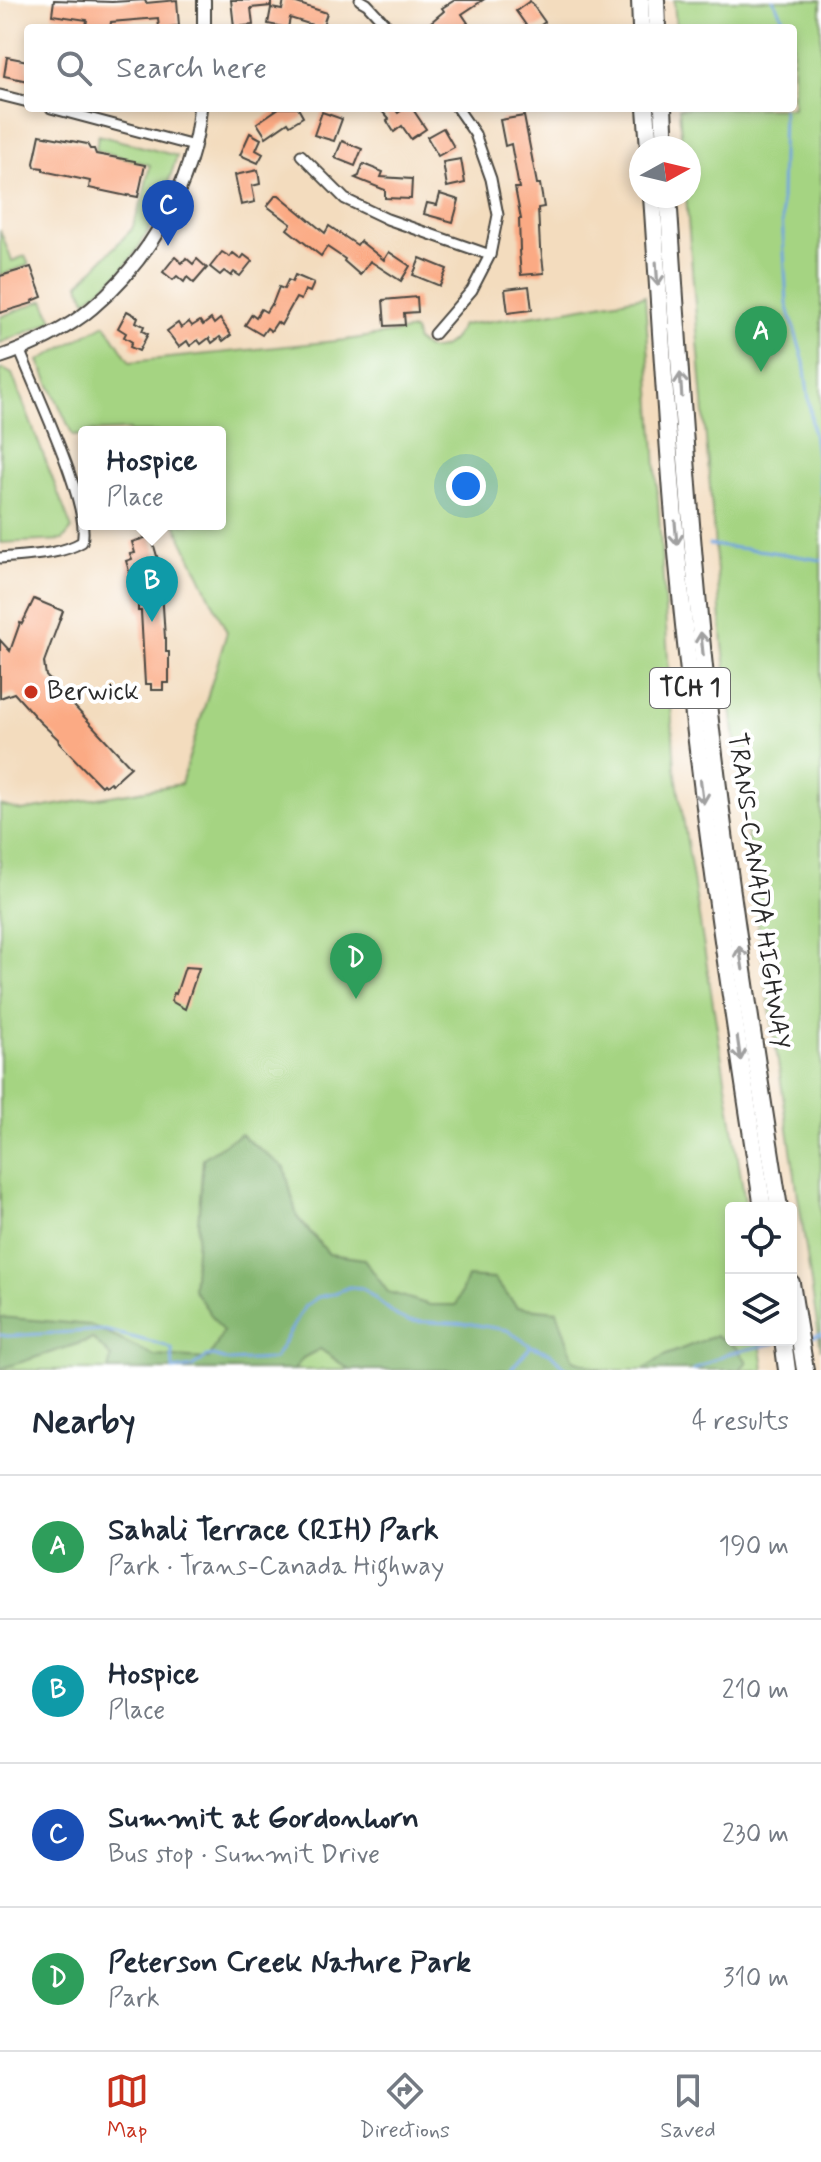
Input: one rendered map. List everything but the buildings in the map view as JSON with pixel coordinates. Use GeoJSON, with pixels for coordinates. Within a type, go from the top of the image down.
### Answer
{"type":"FeatureCollection","features":[{"type":"Feature","properties":{"kind":"highway"},"geometry":{"type":"LineString","coordinates":[[639,0],[649,24]]}},
{"type":"Feature","properties":{"kind":"highway"},"geometry":{"type":"LineString","coordinates":[[649,24],[657,0]]}},
{"type":"Feature","properties":{"kind":"highway"},"geometry":{"type":"LineString","coordinates":[[646,112],[648,136]]}},
{"type":"Feature","properties":{"kind":"highway"},"geometry":{"type":"LineString","coordinates":[[663,112],[664,136]]}},
{"type":"Feature","properties":{"kind":"highway","name":"TRANS-CANADA HIGHWAY"},"geometry":{"type":"LineString","coordinates":[[653,208],[683,622],[710,852],[766,1175],[777,1202]]}},
{"type":"Feature","properties":{"kind":"highway","name":"TRANS-CANADA HIGHWAY"},"geometry":{"type":"LineString","coordinates":[[669,208],[692,535],[725,850],[766,1175],[764,1202]]}},
{"type":"Feature","properties":{"kind":"highway"},"geometry":{"type":"LineString","coordinates":[[797,1320],[805,1370]]}},
{"type":"Feature","properties":{"kind":"highway"},"geometry":{"type":"LineString","coordinates":[[784,1346],[787,1370]]}},
{"type":"Feature","properties":{"kind":"main road"},"geometry":{"type":"LineString","coordinates":[[204,0],[204,24]]}},
{"type":"Feature","properties":{"kind":"main road"},"geometry":{"type":"LineString","coordinates":[[0,357],[20,351],[90,310],[122,280],[147,247],[178,194],[194,146],[199,112]]}},
{"type":"Feature","properties":{"kind":"street"},"geometry":{"type":"LineString","coordinates":[[360,0],[385,24]]}},
{"type":"Feature","properties":{"kind":"street"},"geometry":{"type":"LineString","coordinates":[[0,95],[24,101]]}},
{"type":"Feature","properties":{"kind":"street"},"geometry":{"type":"LineString","coordinates":[[66,112],[194,146]]}},
{"type":"Feature","properties":{"kind":"street"},"geometry":{"type":"LineString","coordinates":[[434,334],[472,290],[490,255],[498,215],[491,179],[475,134],[460,112]]}},
{"type":"Feature","properties":{"kind":"street"},"geometry":{"type":"LineString","coordinates":[[301,155],[345,199],[387,219],[490,255]]}},
{"type":"Feature","properties":{"kind":"street"},"geometry":{"type":"LineString","coordinates":[[20,351],[78,503]]}},
{"type":"Feature","properties":{"kind":"street"},"geometry":{"type":"LineString","coordinates":[[0,558],[72,548],[82,542],[85,530]]}},
{"type":"Feature","properties":{"kind":"green space"},"geometry":{"type":"Polygon","coordinates":[[[674,0],[821,0],[821,1350],[761,948],[723,645],[687,208],[701,208],[701,136],[681,136],[679,112],[797,112],[797,24],[676,24],[674,0]]]}},
{"type":"Feature","properties":{"kind":"green space"},"geometry":{"type":"Polygon","coordinates":[[[98,135],[177,156],[160,204],[136,251],[115,277],[86,300],[79,284],[132,229],[150,165],[96,150],[98,135]]]}},
{"type":"Feature","properties":{"kind":"green space"},"geometry":{"type":"Polygon","coordinates":[[[0,230],[12,261],[25,256],[29,265],[0,275],[0,230]]]}},
{"type":"Feature","properties":{"kind":"green space"},"geometry":{"type":"Polygon","coordinates":[[[645,296],[675,768],[745,1202],[725,1202],[725,1346],[761,1346],[764,1370],[0,1370],[0,805],[22,811],[181,784],[227,632],[178,530],[226,530],[226,426],[78,426],[78,436],[73,436],[39,361],[105,324],[130,362],[414,330],[417,342],[436,349],[450,342],[462,325],[645,296]]]}},
{"type":"Feature","properties":{"kind":"green space"},"geometry":{"type":"Polygon","coordinates":[[[44,300],[53,320],[0,343],[0,317],[44,300]]]}},
{"type":"Feature","properties":{"kind":"green space"},"geometry":{"type":"Polygon","coordinates":[[[0,370],[12,374],[72,529],[63,540],[0,543],[0,370]]]}},
{"type":"Feature","properties":{"kind":"green space"},"geometry":{"type":"Polygon","coordinates":[[[240,1134],[285,1168],[297,1217],[329,1254],[364,1259],[388,1292],[430,1305],[456,1305],[467,1277],[494,1279],[517,1307],[557,1311],[574,1360],[603,1370],[350,1370],[320,1349],[303,1358],[294,1370],[108,1370],[111,1357],[93,1339],[0,1369],[0,1317],[90,1325],[154,1356],[209,1359],[223,1332],[193,1289],[203,1158],[240,1134]]]}},
{"type":"Feature","properties":{"kind":"green space"},"geometry":{"type":"Polygon","coordinates":[[[716,1335],[725,1341],[725,1346],[737,1348],[747,1362],[739,1370],[643,1370],[664,1356],[716,1335]]]}},
{"type":"Feature","properties":{"kind":"waterway"},"geometry":{"type":"LineString","coordinates":[[773,0],[786,24]]}},
{"type":"Feature","properties":{"kind":"waterway"},"geometry":{"type":"LineString","coordinates":[[783,112],[781,199],[787,304],[804,362],[821,494]]}},
{"type":"Feature","properties":{"kind":"waterway"},"geometry":{"type":"LineString","coordinates":[[709,545],[821,560]]}},
{"type":"Feature","properties":{"kind":"waterway"},"geometry":{"type":"LineString","coordinates":[[0,1335],[104,1330],[172,1349],[173,1370],[192,1367],[214,1356],[229,1361],[274,1359],[305,1306],[318,1297],[349,1287],[362,1288],[408,1321],[471,1324],[507,1330],[531,1346],[550,1353],[564,1367],[572,1370]]}},
{"type":"Feature","properties":{"kind":"waterway"},"geometry":{"type":"LineString","coordinates":[[807,1337],[821,1334]]}},
{"type":"Feature","properties":{"kind":"waterway"},"geometry":{"type":"LineString","coordinates":[[510,1370],[531,1346]]}},
{"type":"Feature","properties":{"kind":"waterway"},"geometry":{"type":"LineString","coordinates":[[693,1370],[726,1354],[762,1346]]}},
{"type":"Feature","properties":{"kind":"place","name":"Summit at Gordonhorn"},"geometry":{"type":"Point","coordinates":[168,246]}},
{"type":"Feature","properties":{"kind":"place","name":"Sahali Terrace (RIH) Park"},"geometry":{"type":"Point","coordinates":[761,372]}},
{"type":"Feature","properties":{"kind":"place","name":"Hospice"},"geometry":{"type":"Point","coordinates":[152,622]}},
{"type":"Feature","properties":{"kind":"place","name":"Berwick"},"geometry":{"type":"Point","coordinates":[31,692]}},
{"type":"Feature","properties":{"kind":"place","name":"Peterson Creek Nature Park"},"geometry":{"type":"Point","coordinates":[356,999]}}]}
